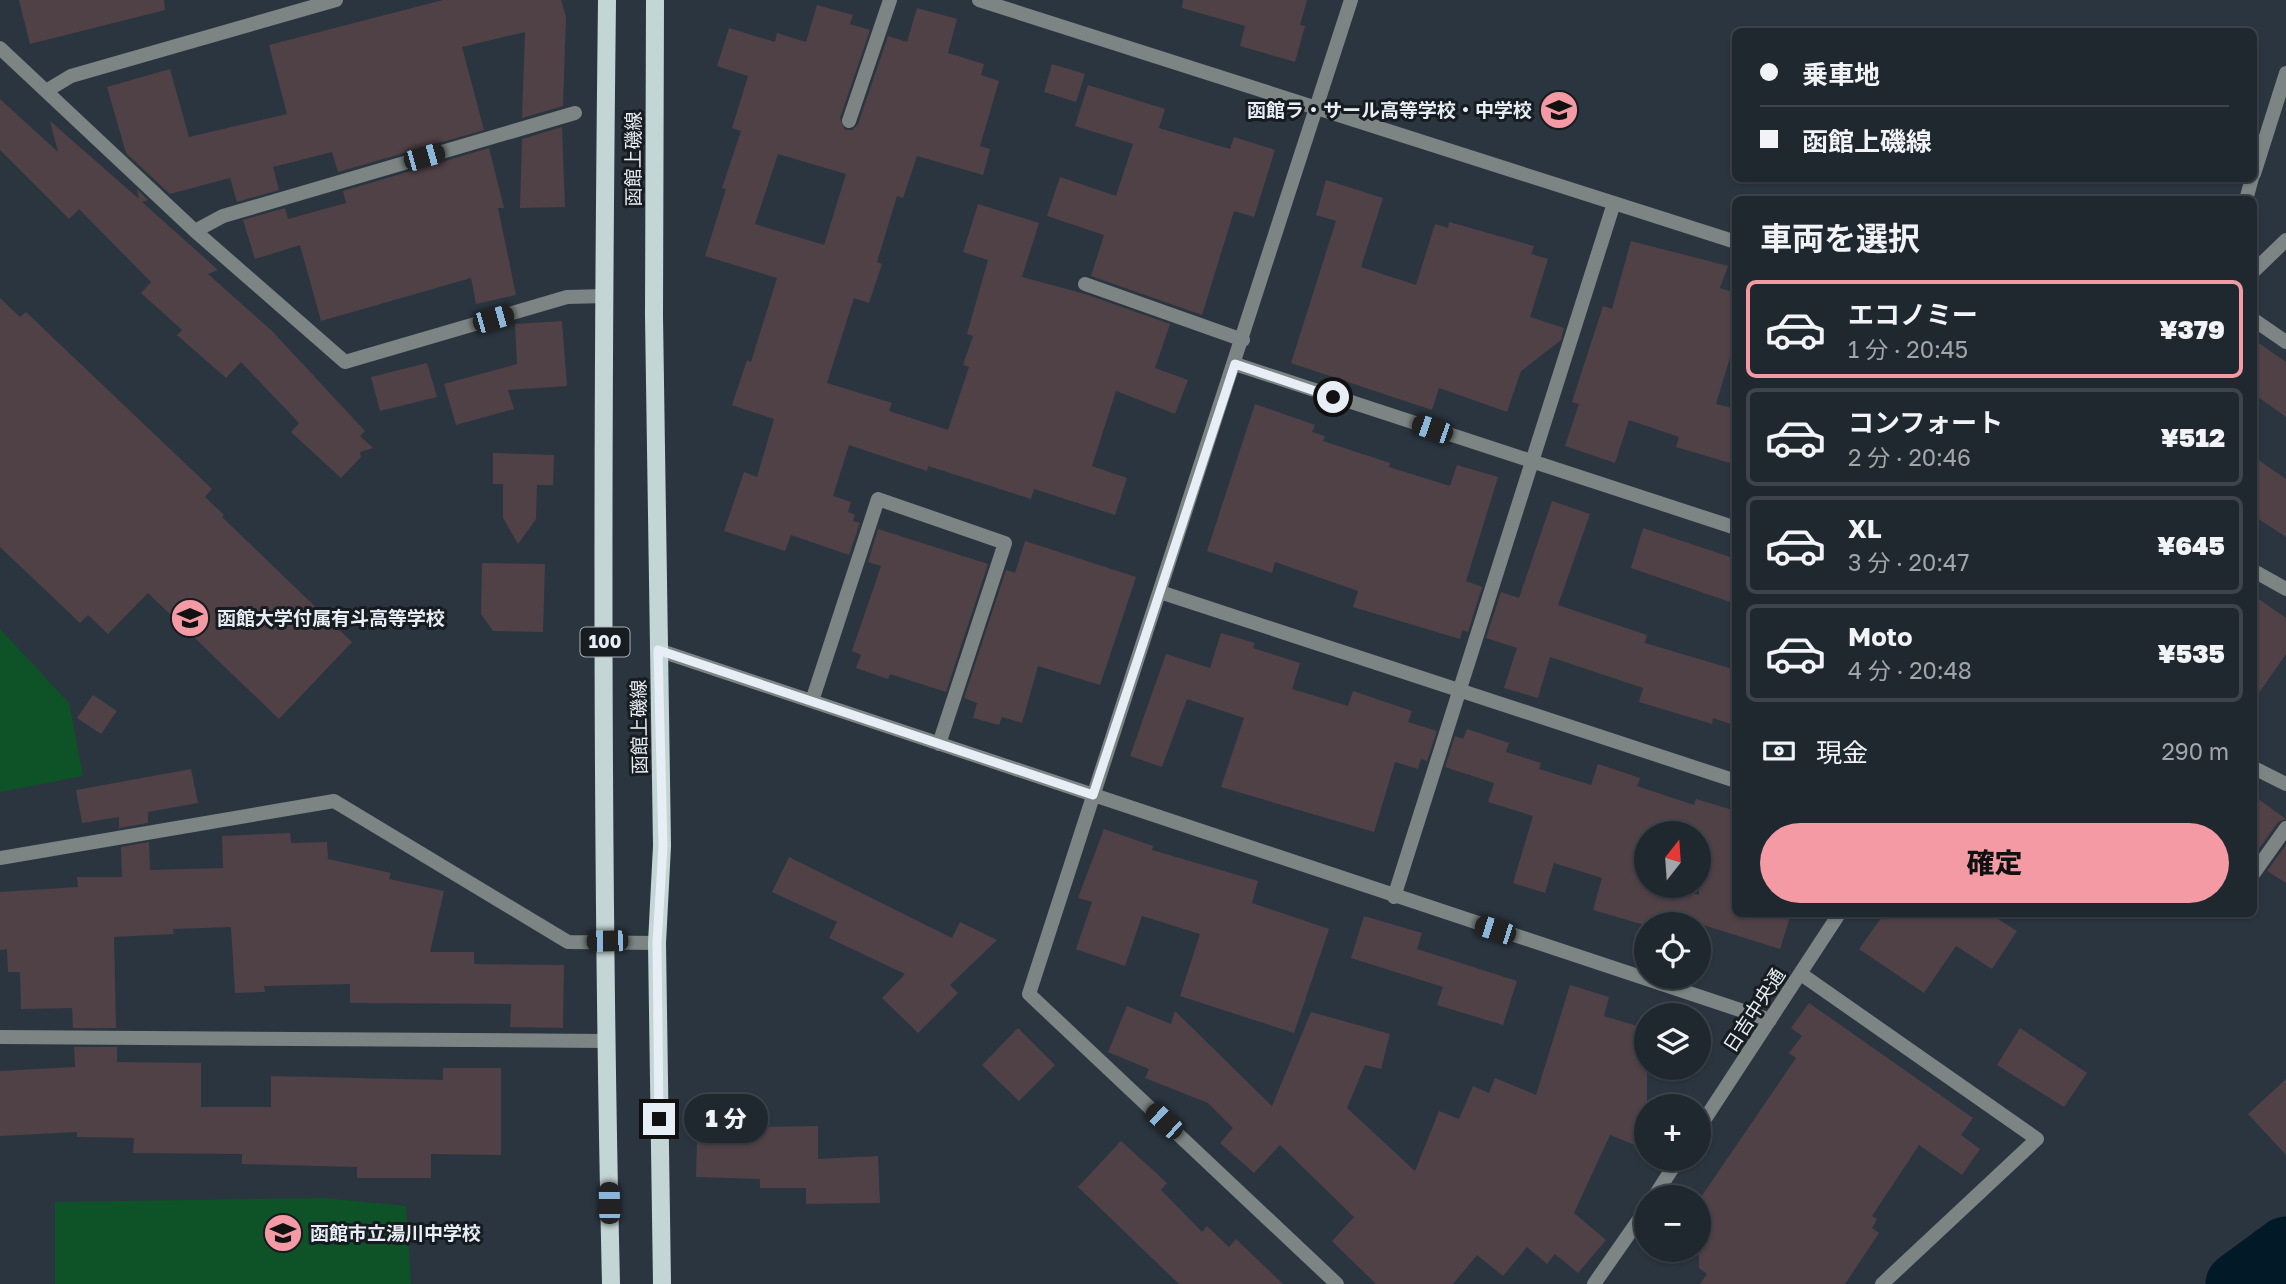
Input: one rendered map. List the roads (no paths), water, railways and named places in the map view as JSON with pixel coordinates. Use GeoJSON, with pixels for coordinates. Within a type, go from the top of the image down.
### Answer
{"type":"FeatureCollection","features":[{"type":"Feature","properties":{"kind":"main road","name":"函館上磯線"},"geometry":{"type":"LineString","coordinates":[[607,0],[604,429],[607,941],[605,1041],[611,1284]]}},
{"type":"Feature","properties":{"kind":"main road","name":"函館上磯線"},"geometry":{"type":"LineString","coordinates":[[655,0],[658,650],[663,846],[657,943],[662,1284]]}},
{"type":"Feature","properties":{"kind":"street"},"geometry":{"type":"LineString","coordinates":[[46,91],[71,76],[336,0]]}},
{"type":"Feature","properties":{"kind":"street"},"geometry":{"type":"LineString","coordinates":[[849,121],[890,0]]}},
{"type":"Feature","properties":{"kind":"street"},"geometry":{"type":"LineString","coordinates":[[980,0],[1732,241]]}},
{"type":"Feature","properties":{"kind":"street"},"geometry":{"type":"LineString","coordinates":[[1337,1284],[1029,994],[1351,0]]}},
{"type":"Feature","properties":{"kind":"street"},"geometry":{"type":"LineString","coordinates":[[0,48],[195,231],[345,362],[567,298],[606,296]]}},
{"type":"Feature","properties":{"kind":"street"},"geometry":{"type":"LineString","coordinates":[[2257,164],[2286,73]]}},
{"type":"Feature","properties":{"kind":"street"},"geometry":{"type":"LineString","coordinates":[[195,231],[223,216],[575,113]]}},
{"type":"Feature","properties":{"kind":"street"},"geometry":{"type":"LineString","coordinates":[[1394,897],[1614,203]]}},
{"type":"Feature","properties":{"kind":"street"},"geometry":{"type":"LineString","coordinates":[[2257,268],[2286,240]]}},
{"type":"Feature","properties":{"kind":"street"},"geometry":{"type":"LineString","coordinates":[[1085,284],[1243,340]]}},
{"type":"Feature","properties":{"kind":"street"},"geometry":{"type":"LineString","coordinates":[[2257,322],[2286,342]]}},
{"type":"Feature","properties":{"kind":"street"},"geometry":{"type":"LineString","coordinates":[[1235,364],[1732,527]]}},
{"type":"Feature","properties":{"kind":"street"},"geometry":{"type":"LineString","coordinates":[[812,701],[878,499],[1005,543],[939,744]]}},
{"type":"Feature","properties":{"kind":"street"},"geometry":{"type":"LineString","coordinates":[[2257,573],[2286,589]]}},
{"type":"Feature","properties":{"kind":"street"},"geometry":{"type":"LineString","coordinates":[[1160,592],[1732,780]]}},
{"type":"Feature","properties":{"kind":"street"},"geometry":{"type":"LineString","coordinates":[[658,650],[1770,1020]]}},
{"type":"Feature","properties":{"kind":"street"},"geometry":{"type":"LineString","coordinates":[[2257,770],[2286,784]]}},
{"type":"Feature","properties":{"kind":"street"},"geometry":{"type":"LineString","coordinates":[[0,858],[334,801],[568,942],[657,943]]}},
{"type":"Feature","properties":{"kind":"street"},"geometry":{"type":"LineString","coordinates":[[2257,869],[2286,828]]}},
{"type":"Feature","properties":{"kind":"street","name":"日吉中央通"},"geometry":{"type":"LineString","coordinates":[[1711,1110],[1837,917]]}},
{"type":"Feature","properties":{"kind":"street"},"geometry":{"type":"LineString","coordinates":[[1801,974],[2036,1139],[1882,1284]]}},
{"type":"Feature","properties":{"kind":"street"},"geometry":{"type":"LineString","coordinates":[[0,1037],[605,1041]]}},
{"type":"Feature","properties":{"kind":"street"},"geometry":{"type":"LineString","coordinates":[[1600,1282],[1634,1228]]}},
{"type":"Feature","properties":{"kind":"waterway"},"geometry":{"type":"LineString","coordinates":[[2237,1284],[2286,1248]]}},
{"type":"Feature","properties":{"kind":"place","name":"函館ラ・サール高等学校・中学校"},"geometry":{"type":"Point","coordinates":[1559,110]}},
{"type":"Feature","properties":{"kind":"place","name":"函館大学付属有斗高等学校"},"geometry":{"type":"Point","coordinates":[190,618]}},
{"type":"Feature","properties":{"kind":"place","name":"函館市立湯川中学校"},"geometry":{"type":"Point","coordinates":[283,1233]}}]}
